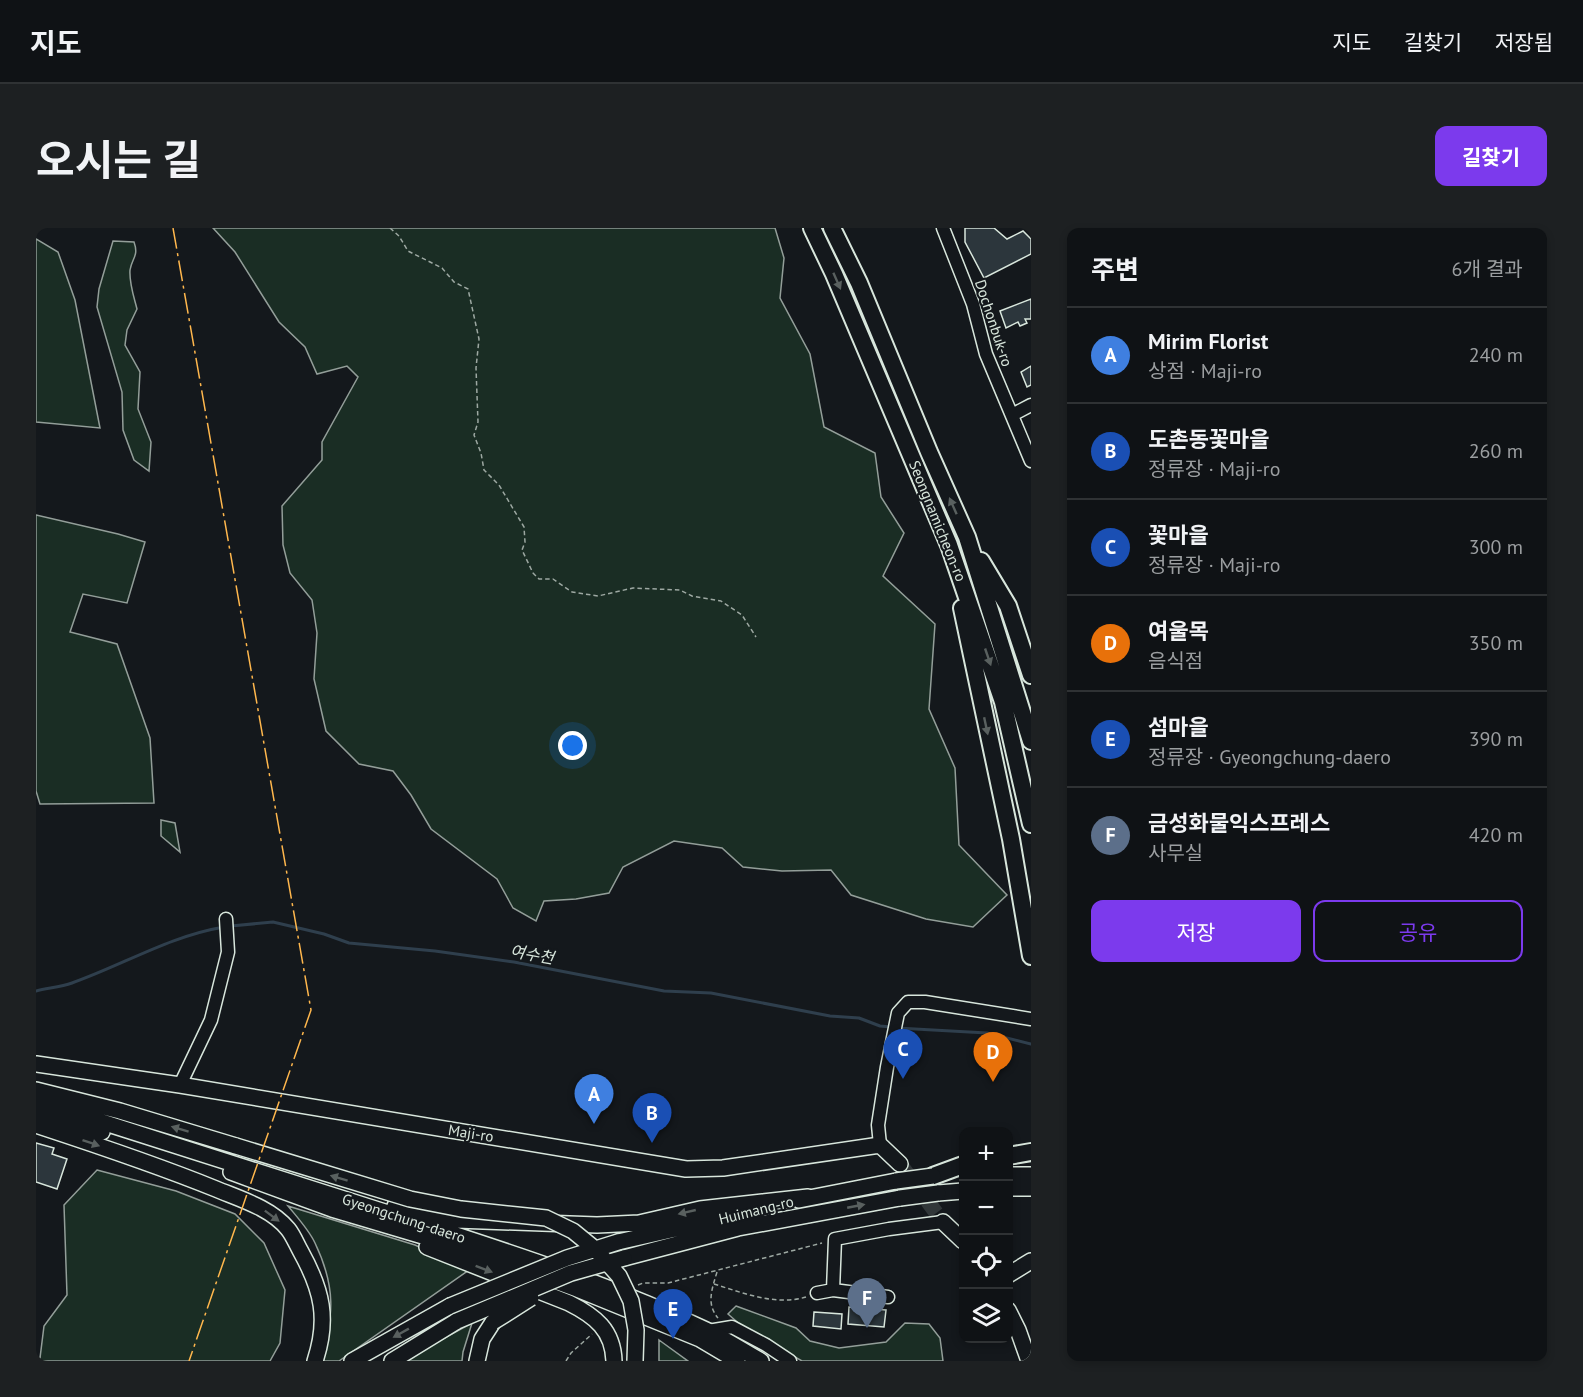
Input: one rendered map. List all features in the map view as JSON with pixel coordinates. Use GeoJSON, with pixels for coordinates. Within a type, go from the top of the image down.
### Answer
{"type":"FeatureCollection","features":[{"type":"Feature","properties":{"kind":"highway","name":"Seongnamicheon-ro"},"geometry":{"type":"LineString","coordinates":[[812,228],[839,285],[950,545],[1003,702],[1031,824]]}},
{"type":"Feature","properties":{"kind":"highway","name":"Seongnamicheon-ro"},"geometry":{"type":"LineString","coordinates":[[832,228],[859,283],[967,537],[1031,741]]}},
{"type":"Feature","properties":{"kind":"highway"},"geometry":{"type":"LineString","coordinates":[[967,537],[1008,606],[1031,675]]}},
{"type":"Feature","properties":{"kind":"highway"},"geometry":{"type":"LineString","coordinates":[[950,545],[978,691],[1011,839],[1031,956]]}},
{"type":"Feature","properties":{"kind":"highway"},"geometry":{"type":"LineString","coordinates":[[1013,1155],[1031,1152]]}},
{"type":"Feature","properties":{"kind":"highway"},"geometry":{"type":"LineString","coordinates":[[933,1176],[959,1166]]}},
{"type":"Feature","properties":{"kind":"main road","name":"Maji-ro"},"geometry":{"type":"LineString","coordinates":[[36,1064],[180,1085],[686,1169],[723,1167],[880,1145]]}},
{"type":"Feature","properties":{"kind":"main road"},"geometry":{"type":"LineString","coordinates":[[36,1089],[120,1111],[410,1200],[461,1209],[546,1218],[573,1231],[595,1249],[619,1276],[631,1301],[636,1330],[635,1361]]}},
{"type":"Feature","properties":{"kind":"main road","name":"Gyeongchung-daero"},"geometry":{"type":"LineString","coordinates":[[36,1101],[251,1168],[531,1260],[647,1304],[708,1331],[761,1361]]}},
{"type":"Feature","properties":{"kind":"main road","name":"Gyeongchung-daero"},"geometry":{"type":"LineString","coordinates":[[36,1112],[234,1173],[332,1209],[480,1253],[700,1339],[737,1361]]}},
{"type":"Feature","properties":{"kind":"main road"},"geometry":{"type":"LineString","coordinates":[[36,1125],[169,1170],[219,1190],[262,1208],[287,1228],[314,1275],[322,1298],[323,1322],[315,1361]]}},
{"type":"Feature","properties":{"kind":"main road"},"geometry":{"type":"LineString","coordinates":[[880,1145],[900,1164]]}},
{"type":"Feature","properties":{"kind":"main road"},"geometry":{"type":"LineString","coordinates":[[251,1168],[456,1221],[597,1226],[639,1223],[700,1209],[808,1197]]}},
{"type":"Feature","properties":{"kind":"main road"},"geometry":{"type":"LineString","coordinates":[[1013,1175],[1031,1175]]}},
{"type":"Feature","properties":{"kind":"main road"},"geometry":{"type":"LineString","coordinates":[[933,1176],[959,1176]]}},
{"type":"Feature","properties":{"kind":"main road","name":"Huimang-ro"},"geometry":{"type":"LineString","coordinates":[[352,1361],[450,1306],[567,1258],[618,1242],[808,1197],[933,1176]]}},
{"type":"Feature","properties":{"kind":"main road"},"geometry":{"type":"LineString","coordinates":[[1013,1188],[1031,1188]]}},
{"type":"Feature","properties":{"kind":"main road","name":"Huimang-ro"},"geometry":{"type":"LineString","coordinates":[[571,1274],[738,1228],[900,1198],[959,1191]]}},
{"type":"Feature","properties":{"kind":"main road"},"geometry":{"type":"LineString","coordinates":[[332,1209],[569,1302],[590,1313],[605,1330],[613,1347],[614,1361]]}},
{"type":"Feature","properties":{"kind":"main road"},"geometry":{"type":"LineString","coordinates":[[943,1222],[959,1237]]}},
{"type":"Feature","properties":{"kind":"main road"},"geometry":{"type":"LineString","coordinates":[[1013,1272],[1031,1261]]}},
{"type":"Feature","properties":{"kind":"main road"},"geometry":{"type":"LineString","coordinates":[[392,1361],[457,1321],[571,1274]]}},
{"type":"Feature","properties":{"kind":"main road"},"geometry":{"type":"LineString","coordinates":[[477,1361],[482,1339],[493,1322],[571,1274]]}},
{"type":"Feature","properties":{"kind":"main road"},"geometry":{"type":"LineString","coordinates":[[1013,1320],[1029,1361]]}},
{"type":"Feature","properties":{"kind":"street","name":"Dochonbuk-ro"},"geometry":{"type":"LineString","coordinates":[[943,228],[973,304],[986,354],[1031,461]]}},
{"type":"Feature","properties":{"kind":"street"},"geometry":{"type":"LineString","coordinates":[[1012,415],[1031,405]]}},
{"type":"Feature","properties":{"kind":"street"},"geometry":{"type":"LineString","coordinates":[[180,1085],[211,1020],[228,952],[226,921]]}},
{"type":"Feature","properties":{"kind":"street"},"geometry":{"type":"LineString","coordinates":[[880,1145],[878,1125],[887,1067],[898,1012],[908,1002],[925,1002],[1031,1019]]}},
{"type":"Feature","properties":{"kind":"street"},"geometry":{"type":"LineString","coordinates":[[833,1290],[835,1239],[943,1222]]}},
{"type":"Feature","properties":{"kind":"street"},"geometry":{"type":"LineString","coordinates":[[817,1293],[833,1290],[888,1297]]}},
{"type":"Feature","properties":{"kind":"street"},"geometry":{"type":"LineString","coordinates":[[708,1331],[732,1327],[790,1361]]}},
{"type":"Feature","properties":{"kind":"path"},"geometry":{"type":"LineString","coordinates":[[390,228],[399,236],[408,251],[442,268],[454,282],[468,289],[479,339],[476,368],[478,422],[474,435],[484,470],[499,485],[524,527],[525,542],[522,550],[533,573],[539,579],[553,579],[573,592],[609,595],[622,589],[633,588],[681,590],[692,596],[721,601],[742,615],[756,637]]}},
{"type":"Feature","properties":{"kind":"path"},"geometry":{"type":"LineString","coordinates":[[1026,228],[1031,232]]}},
{"type":"Feature","properties":{"kind":"path"},"geometry":{"type":"LineString","coordinates":[[636,1286],[643,1283],[668,1283],[717,1272],[835,1239]]}},
{"type":"Feature","properties":{"kind":"path"},"geometry":{"type":"LineString","coordinates":[[717,1272],[711,1295],[712,1310],[717,1317],[732,1327]]}},
{"type":"Feature","properties":{"kind":"path"},"geometry":{"type":"LineString","coordinates":[[714,1284],[748,1294],[792,1301],[817,1293]]}},
{"type":"Feature","properties":{"kind":"path"},"geometry":{"type":"LineString","coordinates":[[566,1361],[594,1332]]}},
{"type":"Feature","properties":{"kind":"green space"},"geometry":{"type":"Polygon","coordinates":[[[213,228],[775,228],[784,258],[780,298],[810,354],[824,427],[875,453],[881,497],[904,533],[883,576],[935,624],[929,709],[955,768],[959,845],[1007,895],[973,927],[926,919],[851,895],[831,870],[782,871],[743,867],[722,848],[674,841],[623,867],[609,893],[576,899],[544,901],[536,921],[513,908],[497,879],[431,829],[411,795],[393,771],[359,764],[326,731],[314,679],[317,633],[312,600],[290,573],[283,545],[282,506],[322,460],[322,442],[358,377],[347,366],[317,374],[305,347],[279,322],[235,252],[213,228]]]}},
{"type":"Feature","properties":{"kind":"green space"},"geometry":{"type":"Polygon","coordinates":[[[36,239],[58,252],[75,300],[100,428],[36,422],[36,239]]]}},
{"type":"Feature","properties":{"kind":"green space"},"geometry":{"type":"Polygon","coordinates":[[[113,241],[134,242],[135,247],[130,275],[137,309],[127,330],[125,345],[140,372],[138,409],[151,442],[149,471],[134,460],[123,430],[122,392],[97,307],[99,289],[113,241]]]}},
{"type":"Feature","properties":{"kind":"green space"},"geometry":{"type":"Polygon","coordinates":[[[36,515],[145,542],[127,603],[83,594],[70,632],[117,644],[150,738],[154,803],[40,804],[36,791],[36,515]]]}},
{"type":"Feature","properties":{"kind":"green space"},"geometry":{"type":"Polygon","coordinates":[[[161,820],[175,823],[180,852],[161,836],[161,820]]]}},
{"type":"Feature","properties":{"kind":"green space"},"geometry":{"type":"Polygon","coordinates":[[[97,1170],[176,1191],[235,1214],[264,1243],[285,1290],[280,1343],[270,1361],[36,1361],[40,1358],[44,1326],[67,1295],[64,1205],[97,1170]]]}},
{"type":"Feature","properties":{"kind":"green space"},"geometry":{"type":"Polygon","coordinates":[[[288,1206],[415,1245],[469,1270],[339,1361],[321,1361],[330,1315],[330,1288],[322,1259],[312,1238],[288,1206]]]}},
{"type":"Feature","properties":{"kind":"green space"},"geometry":{"type":"Polygon","coordinates":[[[736,1306],[796,1328],[810,1341],[839,1348],[886,1342],[905,1323],[929,1324],[940,1338],[943,1361],[802,1361],[744,1328],[728,1314],[736,1306]]]}},
{"type":"Feature","properties":{"kind":"green space"},"geometry":{"type":"Polygon","coordinates":[[[472,1323],[462,1361],[402,1361],[472,1323]]]}},
{"type":"Feature","properties":{"kind":"green space"},"geometry":{"type":"Polygon","coordinates":[[[659,1340],[688,1361],[659,1361],[659,1340]]]}},
{"type":"Feature","properties":{"kind":"building"},"geometry":{"type":"Polygon","coordinates":[[[965,228],[994,228],[1007,239],[1023,231],[1031,239],[1031,254],[984,278],[965,242],[965,228]]]}},
{"type":"Feature","properties":{"kind":"building"},"geometry":{"type":"Polygon","coordinates":[[[1031,299],[1031,319],[1025,319],[1027,323],[1020,326],[1018,322],[1006,328],[1000,311],[1031,299]]]}},
{"type":"Feature","properties":{"kind":"building"},"geometry":{"type":"Polygon","coordinates":[[[1031,366],[1031,385],[1027,387],[1021,372],[1031,366]]]}},
{"type":"Feature","properties":{"kind":"building"},"geometry":{"type":"Polygon","coordinates":[[[36,1143],[54,1148],[52,1154],[67,1159],[57,1189],[36,1182],[36,1143]]]}},
{"type":"Feature","properties":{"kind":"building"},"geometry":{"type":"Polygon","coordinates":[[[849,1307],[886,1310],[884,1327],[848,1324],[849,1307]]]}},
{"type":"Feature","properties":{"kind":"building"},"geometry":{"type":"Polygon","coordinates":[[[814,1312],[842,1314],[841,1329],[813,1326],[814,1312]]]}},
{"type":"Feature","properties":{"kind":"waterway","name":"여수천"},"geometry":{"type":"LineString","coordinates":[[231,926],[273,922],[324,934],[349,943],[435,951],[514,962],[664,991],[711,993],[830,1016],[859,1018],[880,1026],[891,1027]]}},
{"type":"Feature","properties":{"kind":"waterway","name":"여수천"},"geometry":{"type":"LineString","coordinates":[[36,991],[72,983],[166,944],[224,927]]}},
{"type":"Feature","properties":{"kind":"waterway","name":"여수천"},"geometry":{"type":"LineString","coordinates":[[897,1028],[987,1033],[1031,1044]]}},
{"type":"Feature","properties":{"kind":"tunnel"},"geometry":{"type":"LineString","coordinates":[[900,1164],[943,1222]]}},
{"type":"Feature","properties":{"kind":"power"},"geometry":{"type":"LineString","coordinates":[[173,228],[311,1010],[189,1361]]}},
{"type":"Feature","properties":{"kind":"place","name":"꽃마을"},"geometry":{"type":"Point","coordinates":[903,1079]}},
{"type":"Feature","properties":{"kind":"place","name":"여울목"},"geometry":{"type":"Point","coordinates":[993,1082]}},
{"type":"Feature","properties":{"kind":"place","name":"Mirim Florist"},"geometry":{"type":"Point","coordinates":[594,1124]}},
{"type":"Feature","properties":{"kind":"place","name":"도촌동꽃마을"},"geometry":{"type":"Point","coordinates":[652,1143]}},
{"type":"Feature","properties":{"kind":"place","name":"금성화물익스프레스"},"geometry":{"type":"Point","coordinates":[867,1328]}},
{"type":"Feature","properties":{"kind":"place","name":"섬마을"},"geometry":{"type":"Point","coordinates":[673,1339]}}]}
